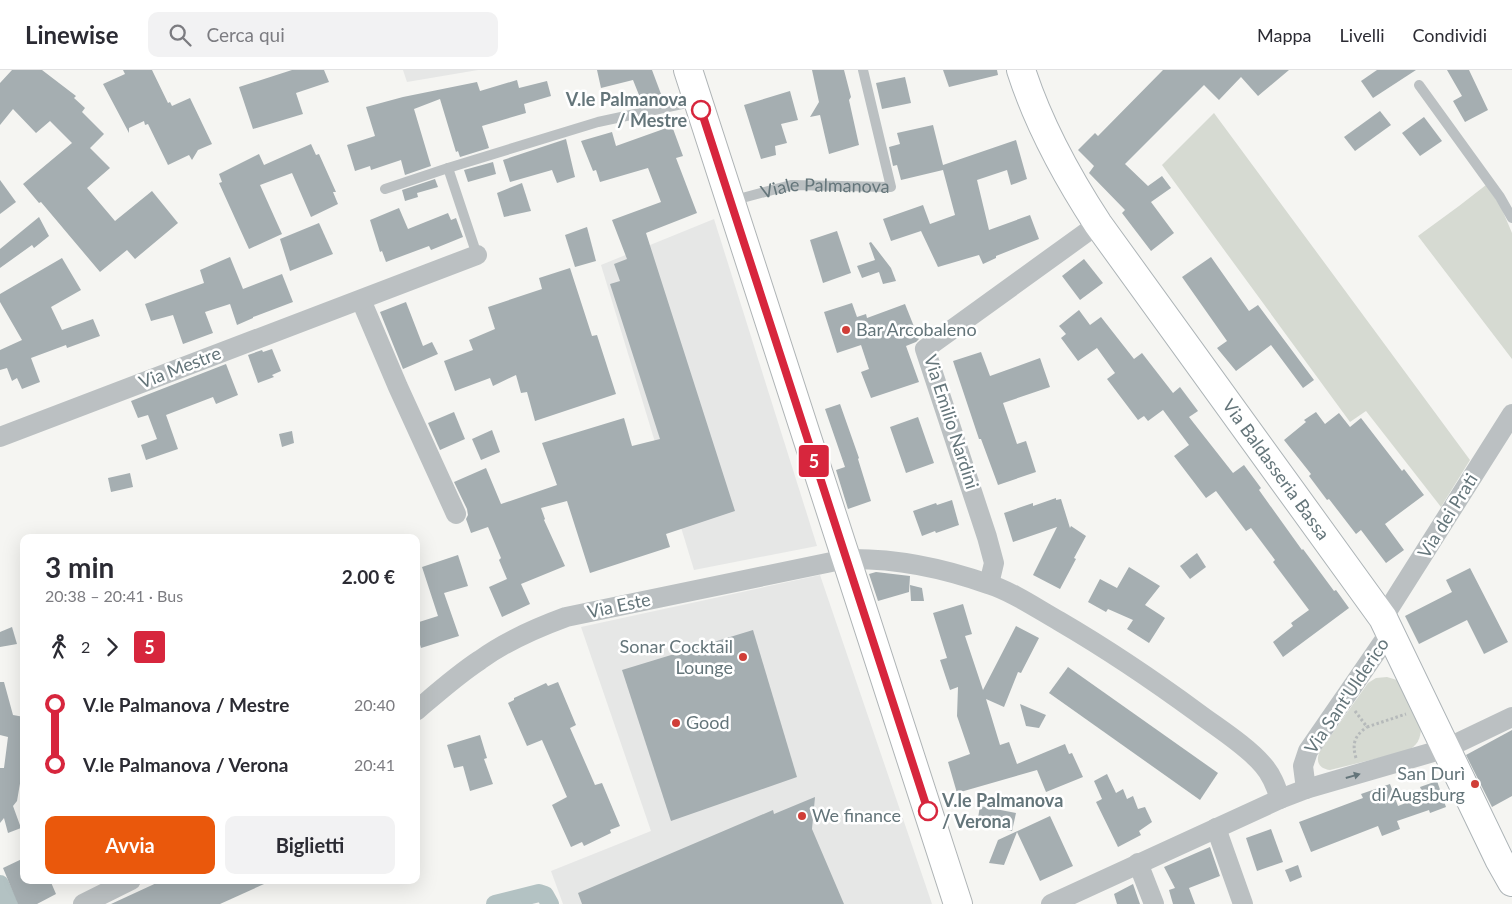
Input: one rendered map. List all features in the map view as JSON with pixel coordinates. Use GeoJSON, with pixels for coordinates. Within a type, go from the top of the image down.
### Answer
{"type":"FeatureCollection","features":[{"type":"Feature","properties":{"kind":"street","name":"Viale Palmanova"},"geometry":{"type":"LineString","coordinates":[[688,70],[958,904]]}},
{"type":"Feature","properties":{"kind":"street","name":"Via Baldasseria Bassa"},"geometry":{"type":"LineString","coordinates":[[1021,70],[1042,128],[1059,162],[1098,224],[1386,625],[1499,859],[1512,882]]}},
{"type":"Feature","properties":{"kind":"street","name":"Via Emilio Nardini"},"geometry":{"type":"LineString","coordinates":[[989,584],[994,563],[988,537],[925,348],[1098,224]]}},
{"type":"Feature","properties":{"kind":"street","name":"Via Mestre"},"geometry":{"type":"LineString","coordinates":[[0,437],[477,255]]}},
{"type":"Feature","properties":{"kind":"street"},"geometry":{"type":"LineString","coordinates":[[361,300],[456,514]]}},
{"type":"Feature","properties":{"kind":"street","name":"Via dei Prati"},"geometry":{"type":"LineString","coordinates":[[1386,625],[1512,414]]}},
{"type":"Feature","properties":{"kind":"street"},"geometry":{"type":"LineString","coordinates":[[846,559],[880,560],[939,570],[989,584],[1021,599],[1130,664],[1228,735],[1266,768],[1273,778],[1280,799]]}},
{"type":"Feature","properties":{"kind":"street","name":"Via Este"},"geometry":{"type":"LineString","coordinates":[[420,708],[480,659],[536,628],[566,617],[846,559]]}},
{"type":"Feature","properties":{"kind":"street","name":"Via Sant'Ulderico"},"geometry":{"type":"LineString","coordinates":[[1306,789],[1303,766],[1308,751],[1386,625]]}},
{"type":"Feature","properties":{"kind":"street"},"geometry":{"type":"LineString","coordinates":[[1051,904],[1280,799],[1306,789],[1447,748],[1512,717]]}},
{"type":"Feature","properties":{"kind":"street"},"geometry":{"type":"LineString","coordinates":[[1216,828],[1242,904]]}},
{"type":"Feature","properties":{"kind":"street"},"geometry":{"type":"LineString","coordinates":[[1138,863],[1154,904]]}},
{"type":"Feature","properties":{"kind":"street"},"geometry":{"type":"LineString","coordinates":[[83,904],[123,884]]}},
{"type":"Feature","properties":{"kind":"lane","name":"Viale Palmanova"},"geometry":{"type":"LineString","coordinates":[[730,201],[791,185],[891,186],[863,70]]}},
{"type":"Feature","properties":{"kind":"lane"},"geometry":{"type":"LineString","coordinates":[[1419,85],[1500,197],[1512,218]]}},
{"type":"Feature","properties":{"kind":"lane"},"geometry":{"type":"LineString","coordinates":[[385,189],[598,122],[698,101]]}},
{"type":"Feature","properties":{"kind":"lane","name":"Via Mestre"},"geometry":{"type":"LineString","coordinates":[[448,168],[477,255]]}},
{"type":"Feature","properties":{"kind":"path"},"geometry":{"type":"LineString","coordinates":[[1355,711],[1366,727]]}},
{"type":"Feature","properties":{"kind":"path"},"geometry":{"type":"LineString","coordinates":[[1355,756],[1353,743],[1366,727],[1410,713]]}},
{"type":"Feature","properties":{"kind":"shaded area"},"geometry":{"type":"Polygon","coordinates":[[[403,70],[478,70],[407,82],[403,70]]]}},
{"type":"Feature","properties":{"kind":"shaded area"},"geometry":{"type":"Polygon","coordinates":[[[1214,113],[1470,460],[1441,507],[1366,411],[1350,422],[1162,165],[1214,113]]]}},
{"type":"Feature","properties":{"kind":"shaded area"},"geometry":{"type":"Polygon","coordinates":[[[1486,185],[1501,207],[1512,233],[1512,359],[1418,236],[1486,185]]]}},
{"type":"Feature","properties":{"kind":"shaded area"},"geometry":{"type":"Polygon","coordinates":[[[714,219],[817,546],[694,570],[601,265],[714,219]]]}},
{"type":"Feature","properties":{"kind":"shaded area"},"geometry":{"type":"Polygon","coordinates":[[[820,575],[932,904],[563,904],[551,871],[651,831],[581,627],[820,575]]]}},
{"type":"Feature","properties":{"kind":"shaded area"},"geometry":{"type":"Polygon","coordinates":[[[1387,677],[1400,682],[1421,727],[1416,744],[1407,751],[1330,770],[1323,768],[1318,761],[1320,751],[1368,683],[1376,678],[1387,677]]]}},
{"type":"Feature","properties":{"kind":"building"},"geometry":{"type":"Polygon","coordinates":[[[12,70],[42,70],[76,96],[74,98],[85,108],[82,112],[104,134],[90,148],[110,168],[87,188],[115,221],[152,191],[178,223],[135,259],[127,250],[100,272],[41,202],[39,203],[23,184],[72,143],[50,121],[36,133],[13,109],[0,125],[0,83],[12,70]]]}},
{"type":"Feature","properties":{"kind":"building"},"geometry":{"type":"Polygon","coordinates":[[[123,70],[152,70],[168,103],[170,102],[172,106],[190,98],[212,144],[198,150],[192,160],[189,155],[168,165],[148,124],[145,125],[144,121],[129,128],[129,133],[103,84],[125,74],[123,70]]]}},
{"type":"Feature","properties":{"kind":"building"},"geometry":{"type":"Polygon","coordinates":[[[292,70],[324,70],[329,82],[296,93],[303,114],[253,129],[239,87],[292,70]]]}},
{"type":"Feature","properties":{"kind":"building"},"geometry":{"type":"Polygon","coordinates":[[[597,70],[652,70],[661,94],[641,100],[633,80],[601,88],[597,70]]]}},
{"type":"Feature","properties":{"kind":"building"},"geometry":{"type":"Polygon","coordinates":[[[812,70],[844,70],[851,97],[849,100],[859,145],[829,154],[820,115],[810,117],[819,102],[812,70]]]}},
{"type":"Feature","properties":{"kind":"building"},"geometry":{"type":"Polygon","coordinates":[[[943,70],[997,70],[998,75],[949,87],[943,70]]]}},
{"type":"Feature","properties":{"kind":"building"},"geometry":{"type":"Polygon","coordinates":[[[1163,70],[1289,70],[1258,96],[1241,77],[1219,100],[1204,85],[1125,164],[1148,186],[1162,176],[1171,188],[1151,202],[1174,233],[1151,251],[1122,213],[1125,210],[1089,173],[1094,166],[1078,150],[1095,133],[1098,136],[1163,70]]]}},
{"type":"Feature","properties":{"kind":"building"},"geometry":{"type":"Polygon","coordinates":[[[1377,70],[1416,70],[1373,98],[1361,81],[1377,70]]]}},
{"type":"Feature","properties":{"kind":"building"},"geometry":{"type":"Polygon","coordinates":[[[1447,70],[1469,70],[1488,110],[1465,122],[1453,101],[1462,96],[1447,70]]]}},
{"type":"Feature","properties":{"kind":"building"},"geometry":{"type":"Polygon","coordinates":[[[905,77],[911,103],[882,109],[876,83],[905,77]]]}},
{"type":"Feature","properties":{"kind":"building"},"geometry":{"type":"Polygon","coordinates":[[[517,80],[519,88],[547,81],[551,96],[524,104],[526,113],[482,126],[489,148],[460,157],[458,151],[456,152],[440,99],[414,109],[431,166],[405,175],[401,160],[371,170],[370,166],[355,171],[347,145],[375,136],[366,107],[403,97],[477,82],[480,91],[517,80]]]}},
{"type":"Feature","properties":{"kind":"building"},"geometry":{"type":"Polygon","coordinates":[[[790,91],[798,120],[781,124],[787,143],[775,146],[776,155],[761,159],[744,105],[790,91]]]}},
{"type":"Feature","properties":{"kind":"building"},"geometry":{"type":"Polygon","coordinates":[[[1380,111],[1391,125],[1355,151],[1344,137],[1380,111]]]}},
{"type":"Feature","properties":{"kind":"building"},"geometry":{"type":"Polygon","coordinates":[[[1424,117],[1442,141],[1420,156],[1402,133],[1424,117]]]}},
{"type":"Feature","properties":{"kind":"building"},"geometry":{"type":"Polygon","coordinates":[[[933,125],[943,165],[1016,140],[1027,179],[1011,185],[1007,170],[977,180],[989,230],[1030,215],[1039,239],[996,256],[996,258],[983,264],[979,255],[938,267],[921,231],[891,241],[883,219],[923,205],[930,224],[955,215],[943,170],[901,180],[897,165],[893,166],[889,147],[900,144],[897,133],[933,125]]]}},
{"type":"Feature","properties":{"kind":"building"},"geometry":{"type":"Polygon","coordinates":[[[672,126],[683,156],[676,158],[697,213],[646,233],[735,511],[666,534],[670,547],[590,573],[567,501],[541,508],[544,520],[565,566],[521,584],[530,604],[502,617],[489,587],[507,579],[499,560],[501,558],[488,527],[471,533],[466,519],[468,515],[467,509],[454,482],[486,468],[501,504],[557,485],[542,443],[624,418],[632,446],[660,439],[610,284],[620,281],[614,264],[627,259],[612,220],[661,202],[648,168],[600,182],[596,170],[593,171],[581,141],[612,132],[616,146],[672,126]]]}},
{"type":"Feature","properties":{"kind":"building"},"geometry":{"type":"Polygon","coordinates":[[[566,139],[575,177],[557,183],[552,170],[510,182],[503,160],[566,139]]]}},
{"type":"Feature","properties":{"kind":"building"},"geometry":{"type":"Polygon","coordinates":[[[311,144],[316,155],[319,154],[336,192],[333,192],[338,204],[311,217],[292,173],[260,185],[282,234],[249,249],[219,183],[222,182],[219,174],[259,154],[264,165],[311,144]]]}},
{"type":"Feature","properties":{"kind":"building"},"geometry":{"type":"Polygon","coordinates":[[[493,162],[496,174],[468,182],[464,170],[493,162]]]}},
{"type":"Feature","properties":{"kind":"building"},"geometry":{"type":"Polygon","coordinates":[[[435,179],[438,187],[417,193],[418,197],[405,201],[402,190],[435,179]]]}},
{"type":"Feature","properties":{"kind":"building"},"geometry":{"type":"Polygon","coordinates":[[[0,180],[16,202],[0,214],[0,180]]]}},
{"type":"Feature","properties":{"kind":"building"},"geometry":{"type":"Polygon","coordinates":[[[522,183],[531,211],[504,217],[497,193],[522,183]]]}},
{"type":"Feature","properties":{"kind":"building"},"geometry":{"type":"Polygon","coordinates":[[[399,208],[408,229],[448,213],[451,220],[456,218],[463,237],[431,250],[429,246],[386,262],[382,251],[380,252],[370,220],[399,208]]]}},
{"type":"Feature","properties":{"kind":"building"},"geometry":{"type":"Polygon","coordinates":[[[39,217],[49,236],[34,248],[32,245],[0,268],[0,249],[39,217]]]}},
{"type":"Feature","properties":{"kind":"building"},"geometry":{"type":"Polygon","coordinates":[[[319,223],[333,254],[290,271],[280,239],[319,223]]]}},
{"type":"Feature","properties":{"kind":"building"},"geometry":{"type":"Polygon","coordinates":[[[587,227],[596,261],[575,267],[565,235],[587,227]]]}},
{"type":"Feature","properties":{"kind":"building"},"geometry":{"type":"Polygon","coordinates":[[[837,231],[851,273],[823,283],[810,240],[837,231]]]}},
{"type":"Feature","properties":{"kind":"building"},"geometry":{"type":"Polygon","coordinates":[[[871,242],[891,268],[896,281],[883,284],[879,272],[862,278],[857,266],[875,260],[869,243],[871,242]]]}},
{"type":"Feature","properties":{"kind":"building"},"geometry":{"type":"Polygon","coordinates":[[[230,257],[243,289],[282,274],[293,302],[237,325],[230,304],[205,312],[213,333],[183,344],[173,315],[151,321],[145,304],[204,283],[200,270],[230,257]]]}},
{"type":"Feature","properties":{"kind":"building"},"geometry":{"type":"Polygon","coordinates":[[[1211,257],[1249,311],[1258,305],[1314,380],[1303,388],[1271,345],[1236,371],[1217,348],[1227,341],[1182,277],[1211,257]]]}},
{"type":"Feature","properties":{"kind":"building"},"geometry":{"type":"Polygon","coordinates":[[[62,258],[81,290],[51,307],[62,330],[93,319],[100,336],[67,348],[66,345],[31,358],[40,382],[22,389],[17,378],[12,381],[7,368],[0,370],[0,350],[22,340],[0,302],[0,294],[62,258]]]}},
{"type":"Feature","properties":{"kind":"building"},"geometry":{"type":"Polygon","coordinates":[[[1084,259],[1103,283],[1080,300],[1062,276],[1084,259]]]}},
{"type":"Feature","properties":{"kind":"building"},"geometry":{"type":"Polygon","coordinates":[[[570,268],[592,336],[597,335],[616,394],[535,421],[527,392],[521,393],[516,375],[493,386],[490,378],[455,391],[444,361],[473,350],[469,340],[495,329],[488,307],[542,289],[539,278],[570,268]]]}},
{"type":"Feature","properties":{"kind":"building"},"geometry":{"type":"Polygon","coordinates":[[[406,302],[423,346],[432,342],[438,354],[403,369],[380,312],[406,302]]]}},
{"type":"Feature","properties":{"kind":"building"},"geometry":{"type":"Polygon","coordinates":[[[852,303],[857,317],[866,314],[867,318],[905,304],[919,339],[906,346],[919,382],[871,398],[861,372],[869,369],[861,345],[837,353],[824,312],[852,303]]]}},
{"type":"Feature","properties":{"kind":"building"},"geometry":{"type":"Polygon","coordinates":[[[1079,310],[1090,325],[1101,317],[1134,359],[1142,353],[1173,393],[1180,387],[1198,411],[1189,417],[1233,473],[1244,465],[1261,488],[1259,490],[1302,550],[1349,608],[1283,657],[1273,642],[1293,626],[1291,623],[1309,610],[1273,562],[1275,560],[1251,528],[1246,531],[1216,491],[1206,498],[1174,456],[1189,445],[1163,410],[1148,421],[1144,416],[1138,420],[1107,379],[1115,373],[1097,348],[1078,361],[1061,338],[1066,334],[1059,326],[1079,310]]]}},
{"type":"Feature","properties":{"kind":"building"},"geometry":{"type":"Polygon","coordinates":[[[272,349],[281,371],[272,375],[274,377],[258,383],[248,355],[272,349]]]}},
{"type":"Feature","properties":{"kind":"building"},"geometry":{"type":"Polygon","coordinates":[[[981,352],[990,376],[1040,358],[1050,387],[1003,403],[1017,444],[1026,441],[1036,472],[998,485],[981,439],[979,439],[953,361],[981,352]]]}},
{"type":"Feature","properties":{"kind":"building"},"geometry":{"type":"Polygon","coordinates":[[[226,364],[238,395],[216,404],[213,397],[166,415],[178,449],[146,460],[141,445],[157,439],[148,415],[138,418],[131,401],[226,364]]]}},
{"type":"Feature","properties":{"kind":"building"},"geometry":{"type":"Polygon","coordinates":[[[840,404],[859,458],[871,501],[848,509],[836,470],[845,467],[825,409],[840,404]]]}},
{"type":"Feature","properties":{"kind":"building"},"geometry":{"type":"Polygon","coordinates":[[[454,412],[465,439],[440,450],[428,423],[454,412]]]}},
{"type":"Feature","properties":{"kind":"building"},"geometry":{"type":"Polygon","coordinates":[[[1316,412],[1325,424],[1339,413],[1350,427],[1361,418],[1402,471],[1404,469],[1424,495],[1385,524],[1404,550],[1386,563],[1361,530],[1356,534],[1329,499],[1327,500],[1309,476],[1311,474],[1284,440],[1306,422],[1304,420],[1316,412]]]}},
{"type":"Feature","properties":{"kind":"building"},"geometry":{"type":"Polygon","coordinates":[[[918,417],[934,463],[906,473],[890,427],[918,417]]]}},
{"type":"Feature","properties":{"kind":"building"},"geometry":{"type":"Polygon","coordinates":[[[492,430],[500,452],[481,460],[472,439],[492,430]]]}},
{"type":"Feature","properties":{"kind":"building"},"geometry":{"type":"Polygon","coordinates":[[[292,431],[294,443],[282,447],[279,434],[292,431]]]}},
{"type":"Feature","properties":{"kind":"building"},"geometry":{"type":"Polygon","coordinates":[[[130,473],[133,487],[111,492],[108,478],[130,473]]]}},
{"type":"Feature","properties":{"kind":"building"},"geometry":{"type":"Polygon","coordinates":[[[1056,498],[1056,500],[1061,499],[1070,528],[1071,526],[1086,536],[1060,589],[1033,575],[1057,527],[1013,542],[1004,513],[1033,503],[1033,506],[1056,498]]]}},
{"type":"Feature","properties":{"kind":"building"},"geometry":{"type":"Polygon","coordinates":[[[952,500],[959,525],[922,536],[913,511],[952,500]]]}},
{"type":"Feature","properties":{"kind":"building"},"geometry":{"type":"Polygon","coordinates":[[[1197,553],[1206,567],[1190,579],[1180,566],[1197,553]]]}},
{"type":"Feature","properties":{"kind":"building"},"geometry":{"type":"Polygon","coordinates":[[[458,555],[468,586],[444,593],[459,636],[421,648],[420,622],[438,616],[422,567],[458,555]]]}},
{"type":"Feature","properties":{"kind":"building"},"geometry":{"type":"Polygon","coordinates":[[[1129,567],[1160,586],[1145,605],[1165,618],[1149,643],[1127,629],[1133,620],[1108,609],[1106,612],[1088,602],[1100,579],[1117,588],[1129,567]]]}},
{"type":"Feature","properties":{"kind":"building"},"geometry":{"type":"Polygon","coordinates":[[[1470,568],[1508,642],[1484,654],[1467,620],[1419,644],[1405,616],[1452,592],[1446,580],[1470,568]]]}},
{"type":"Feature","properties":{"kind":"building"},"geometry":{"type":"Polygon","coordinates":[[[876,572],[910,576],[909,592],[878,601],[869,574],[876,572]]]}},
{"type":"Feature","properties":{"kind":"building"},"geometry":{"type":"Polygon","coordinates":[[[910,585],[922,588],[924,601],[911,601],[910,585]]]}},
{"type":"Feature","properties":{"kind":"building"},"geometry":{"type":"Polygon","coordinates":[[[963,604],[972,634],[965,636],[983,690],[1016,626],[1039,638],[1021,673],[1018,672],[1004,707],[986,699],[1000,745],[1009,742],[1017,764],[1065,744],[1069,754],[1072,753],[1083,777],[1046,792],[1037,770],[957,793],[948,762],[970,754],[957,716],[958,687],[950,690],[940,660],[947,658],[933,613],[963,604]]]}},
{"type":"Feature","properties":{"kind":"building"},"geometry":{"type":"Polygon","coordinates":[[[12,627],[17,644],[0,647],[0,632],[12,627]]]}},
{"type":"Feature","properties":{"kind":"building"},"geometry":{"type":"Polygon","coordinates":[[[753,630],[797,777],[671,821],[622,670],[753,630]]]}},
{"type":"Feature","properties":{"kind":"building"},"geometry":{"type":"Polygon","coordinates":[[[1068,667],[1218,773],[1200,800],[1049,693],[1068,667]]]}},
{"type":"Feature","properties":{"kind":"building"},"geometry":{"type":"Polygon","coordinates":[[[0,682],[4,682],[13,715],[20,716],[20,784],[17,801],[13,806],[20,828],[8,833],[4,818],[0,823],[0,768],[4,768],[8,737],[0,735],[0,682]]]}},
{"type":"Feature","properties":{"kind":"building"},"geometry":{"type":"Polygon","coordinates":[[[558,682],[576,725],[570,728],[595,785],[602,783],[620,826],[610,830],[611,833],[584,846],[582,842],[571,847],[552,805],[567,797],[542,740],[527,746],[508,703],[514,700],[514,698],[546,683],[548,686],[558,682]]]}},
{"type":"Feature","properties":{"kind":"building"},"geometry":{"type":"Polygon","coordinates":[[[1020,704],[1046,715],[1039,728],[1026,726],[1020,704]]]}},
{"type":"Feature","properties":{"kind":"building"},"geometry":{"type":"Polygon","coordinates":[[[1512,730],[1512,796],[1492,807],[1466,755],[1512,730]]]}},
{"type":"Feature","properties":{"kind":"building"},"geometry":{"type":"Polygon","coordinates":[[[480,735],[487,758],[484,759],[493,784],[470,791],[463,766],[454,768],[447,745],[480,735]]]}},
{"type":"Feature","properties":{"kind":"building"},"geometry":{"type":"Polygon","coordinates":[[[1107,774],[1116,793],[1123,789],[1127,799],[1133,796],[1138,809],[1145,807],[1152,822],[1139,831],[1141,835],[1118,847],[1096,802],[1102,799],[1094,781],[1107,774]]]}},
{"type":"Feature","properties":{"kind":"building"},"geometry":{"type":"Polygon","coordinates":[[[1437,781],[1446,807],[1430,813],[1429,810],[1397,821],[1400,829],[1382,836],[1378,826],[1311,852],[1299,822],[1363,798],[1361,794],[1390,784],[1398,806],[1424,796],[1420,787],[1437,781]]]}},
{"type":"Feature","properties":{"kind":"building"},"geometry":{"type":"Polygon","coordinates":[[[815,797],[812,829],[844,904],[582,904],[578,893],[773,810],[774,814],[815,797]]]}},
{"type":"Feature","properties":{"kind":"building"},"geometry":{"type":"Polygon","coordinates":[[[980,806],[1016,813],[1012,831],[977,824],[980,806]]]}},
{"type":"Feature","properties":{"kind":"building"},"geometry":{"type":"Polygon","coordinates":[[[1050,816],[1073,866],[1040,881],[1017,832],[1004,865],[989,863],[998,840],[1050,816]]]}},
{"type":"Feature","properties":{"kind":"building"},"geometry":{"type":"Polygon","coordinates":[[[1271,829],[1283,862],[1257,871],[1246,838],[1271,829]]]}},
{"type":"Feature","properties":{"kind":"building"},"geometry":{"type":"Polygon","coordinates":[[[1210,847],[1220,876],[1189,888],[1195,904],[1173,904],[1169,890],[1175,888],[1164,867],[1210,847]]]}},
{"type":"Feature","properties":{"kind":"building"},"geometry":{"type":"Polygon","coordinates":[[[20,860],[20,884],[52,884],[56,894],[37,904],[18,904],[3,868],[20,860]]]}},
{"type":"Feature","properties":{"kind":"building"},"geometry":{"type":"Polygon","coordinates":[[[1298,865],[1302,877],[1290,882],[1285,870],[1298,865]]]}},
{"type":"Feature","properties":{"kind":"building"},"geometry":{"type":"Polygon","coordinates":[[[154,884],[264,884],[220,904],[111,904],[154,884]]]}},
{"type":"Feature","properties":{"kind":"building"},"geometry":{"type":"Polygon","coordinates":[[[1133,884],[1140,904],[1117,904],[1114,894],[1133,884]]]}},
{"type":"Feature","properties":{"kind":"waterway"},"geometry":{"type":"LineString","coordinates":[[0,884],[9,904]]}},
{"type":"Feature","properties":{"kind":"waterway"},"geometry":{"type":"LineString","coordinates":[[495,904],[539,893],[545,895],[550,904]]}},
{"type":"Feature","properties":{"kind":"bus line","name":"5"},"geometry":{"type":"LineString","coordinates":[[701,110],[928,811]]}},
{"type":"Feature","properties":{"kind":"place","name":"V.le Palmanova / Mestre"},"geometry":{"type":"Point","coordinates":[701,110]}},
{"type":"Feature","properties":{"kind":"place","name":"Bar Arcobaleno"},"geometry":{"type":"Point","coordinates":[846,330]}},
{"type":"Feature","properties":{"kind":"place","name":"Sonar Cocktail Lounge"},"geometry":{"type":"Point","coordinates":[743,657]}},
{"type":"Feature","properties":{"kind":"place","name":"Good"},"geometry":{"type":"Point","coordinates":[676,723]}},
{"type":"Feature","properties":{"kind":"place","name":"San Durì di Augsburg"},"geometry":{"type":"Point","coordinates":[1475,784]}},
{"type":"Feature","properties":{"kind":"place","name":"V.le Palmanova / Verona"},"geometry":{"type":"Point","coordinates":[928,811]}},
{"type":"Feature","properties":{"kind":"place","name":"We finance"},"geometry":{"type":"Point","coordinates":[802,816]}}]}
